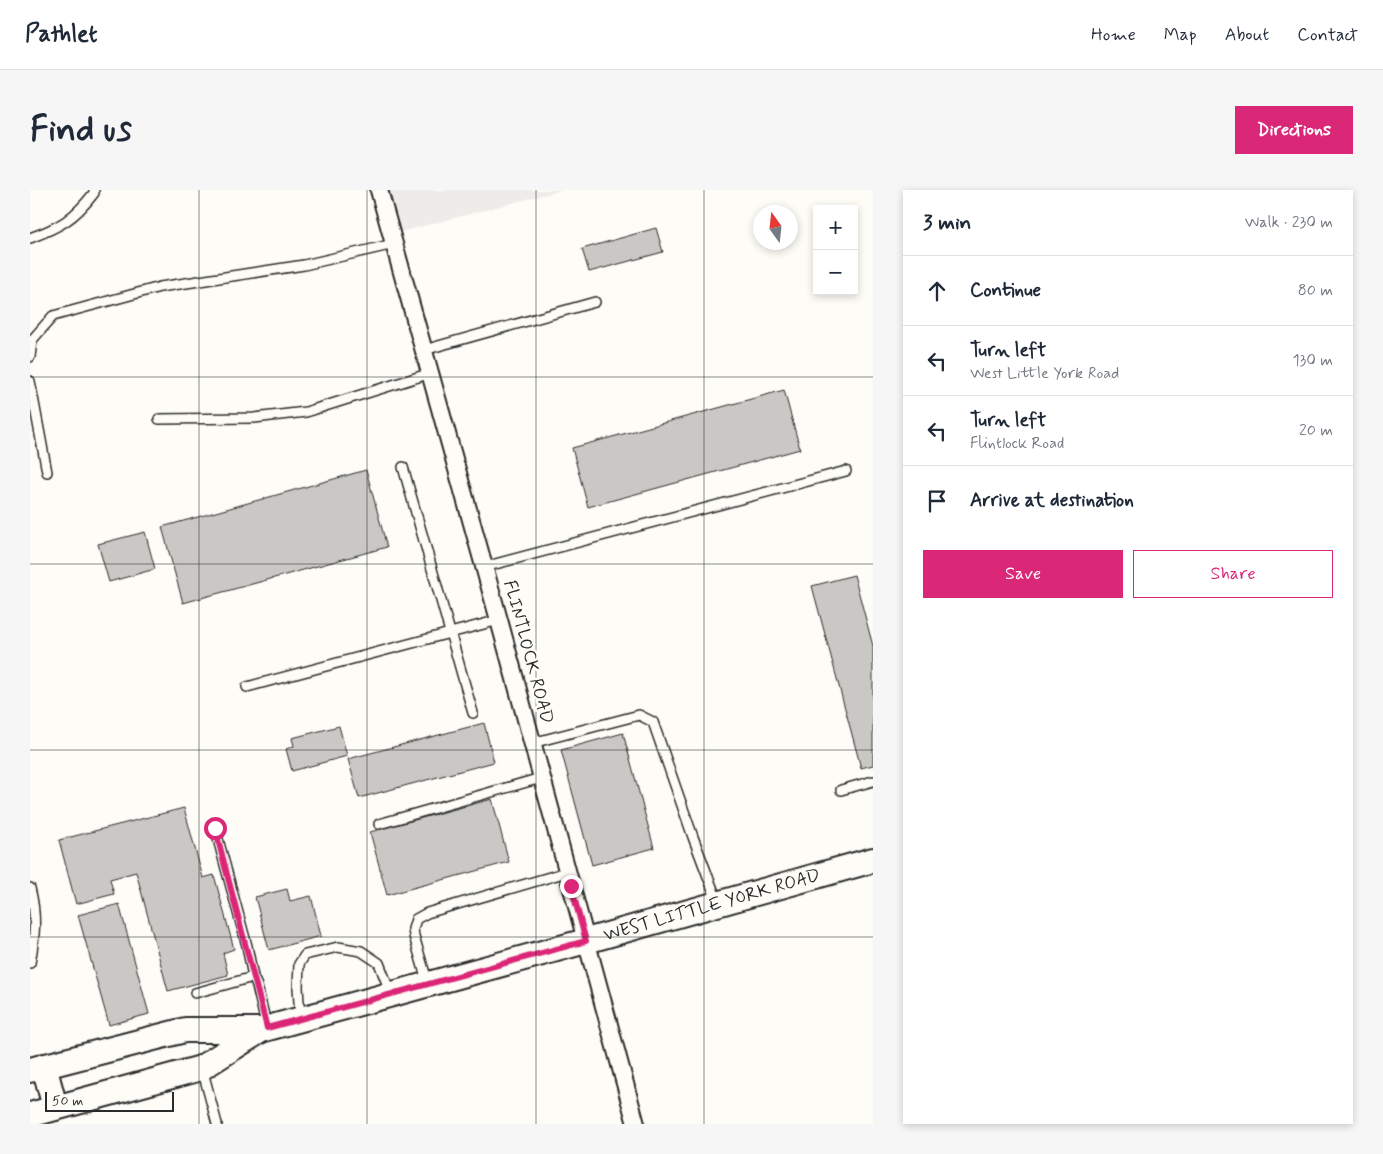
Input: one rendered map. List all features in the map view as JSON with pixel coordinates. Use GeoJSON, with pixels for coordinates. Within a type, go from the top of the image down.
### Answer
{"type":"FeatureCollection","features":[{"type":"Feature","properties":{"kind":"main road","name":"WEST LITTLE YORK ROAD"},"geometry":{"type":"LineString","coordinates":[[37,1068],[185,1030],[264,1029],[873,860]]}},
{"type":"Feature","properties":{"kind":"main road","name":"WEST LITTLE YORK ROAD"},"geometry":{"type":"LineString","coordinates":[[30,1115],[56,1112],[202,1068],[264,1029]]}},
{"type":"Feature","properties":{"kind":"main road"},"geometry":{"type":"LineString","coordinates":[[37,1068],[56,1112]]}},
{"type":"Feature","properties":{"kind":"street","name":"FLINTLOCK ROAD"},"geometry":{"type":"LineString","coordinates":[[379,190],[499,620],[636,1124]]}},
{"type":"Feature","properties":{"kind":"lane"},"geometry":{"type":"LineString","coordinates":[[30,238],[56,228],[81,210],[94,193],[94,190]]}},
{"type":"Feature","properties":{"kind":"lane"},"geometry":{"type":"LineString","coordinates":[[30,357],[32,340],[53,316],[160,287],[304,265],[394,244]]}},
{"type":"Feature","properties":{"kind":"lane"},"geometry":{"type":"LineString","coordinates":[[424,350],[594,302]]}},
{"type":"Feature","properties":{"kind":"lane"},"geometry":{"type":"LineString","coordinates":[[160,419],[254,418],[306,412],[431,373]]}},
{"type":"Feature","properties":{"kind":"lane"},"geometry":{"type":"LineString","coordinates":[[30,381],[47,472]]}},
{"type":"Feature","properties":{"kind":"lane"},"geometry":{"type":"LineString","coordinates":[[403,467],[473,712]]}},
{"type":"Feature","properties":{"kind":"lane"},"geometry":{"type":"LineString","coordinates":[[484,567],[846,471]]}},
{"type":"Feature","properties":{"kind":"lane"},"geometry":{"type":"LineString","coordinates":[[248,687],[499,620]]}},
{"type":"Feature","properties":{"kind":"lane"},"geometry":{"type":"LineString","coordinates":[[532,743],[640,715],[653,722],[718,903]]}},
{"type":"Feature","properties":{"kind":"lane"},"geometry":{"type":"LineString","coordinates":[[379,824],[541,778]]}},
{"type":"Feature","properties":{"kind":"lane"},"geometry":{"type":"LineString","coordinates":[[841,790],[873,781]]}},
{"type":"Feature","properties":{"kind":"lane"},"geometry":{"type":"LineString","coordinates":[[215,828],[247,946],[264,1029]]}},
{"type":"Feature","properties":{"kind":"lane"},"geometry":{"type":"LineString","coordinates":[[428,984],[414,936],[413,928],[416,920],[427,913],[567,872]]}},
{"type":"Feature","properties":{"kind":"lane"},"geometry":{"type":"LineString","coordinates":[[30,888],[34,907],[35,933],[30,963]]}},
{"type":"Feature","properties":{"kind":"lane"},"geometry":{"type":"LineString","coordinates":[[300,1019],[299,964],[305,955],[338,947],[361,951],[378,963],[392,994]]}},
{"type":"Feature","properties":{"kind":"lane"},"geometry":{"type":"LineString","coordinates":[[195,993],[253,977]]}},
{"type":"Feature","properties":{"kind":"lane"},"geometry":{"type":"LineString","coordinates":[[202,1068],[217,1124]]}},
{"type":"Feature","properties":{"kind":"shaded area"},"geometry":{"type":"Polygon","coordinates":[[[388,190],[562,190],[400,232],[388,190]]]}},
{"type":"Feature","properties":{"kind":"building"},"geometry":{"type":"Polygon","coordinates":[[[656,228],[663,252],[589,272],[582,249],[656,228]]]}},
{"type":"Feature","properties":{"kind":"building"},"geometry":{"type":"Polygon","coordinates":[[[784,390],[800,449],[588,507],[572,448],[784,390]]]}},
{"type":"Feature","properties":{"kind":"building"},"geometry":{"type":"Polygon","coordinates":[[[366,470],[387,547],[183,603],[162,527],[366,470]]]}},
{"type":"Feature","properties":{"kind":"building"},"geometry":{"type":"Polygon","coordinates":[[[145,532],[155,569],[109,582],[98,544],[145,532]]]}},
{"type":"Feature","properties":{"kind":"building"},"geometry":{"type":"Polygon","coordinates":[[[854,575],[873,646],[873,765],[861,768],[812,586],[854,575]]]}},
{"type":"Feature","properties":{"kind":"building"},"geometry":{"type":"Polygon","coordinates":[[[484,723],[494,762],[359,798],[348,759],[484,723]]]}},
{"type":"Feature","properties":{"kind":"building"},"geometry":{"type":"Polygon","coordinates":[[[339,726],[347,756],[292,771],[286,749],[294,746],[292,738],[339,726]]]}},
{"type":"Feature","properties":{"kind":"building"},"geometry":{"type":"Polygon","coordinates":[[[623,733],[654,848],[592,865],[561,750],[623,733]]]}},
{"type":"Feature","properties":{"kind":"building"},"geometry":{"type":"Polygon","coordinates":[[[492,799],[509,862],[387,895],[370,832],[492,799]]]}},
{"type":"Feature","properties":{"kind":"building"},"geometry":{"type":"Polygon","coordinates":[[[184,808],[203,878],[214,875],[234,949],[223,953],[228,975],[168,991],[136,872],[110,879],[114,894],[76,904],[59,840],[184,808]]]}},
{"type":"Feature","properties":{"kind":"building"},"geometry":{"type":"Polygon","coordinates":[[[287,889],[290,901],[311,896],[321,936],[269,950],[255,897],[287,889]]]}},
{"type":"Feature","properties":{"kind":"building"},"geometry":{"type":"Polygon","coordinates":[[[119,904],[149,1014],[109,1025],[78,915],[119,904]]]}},
{"type":"Feature","properties":{"kind":"route"},"geometry":{"type":"LineString","coordinates":[[215,828],[267,1028],[586,941],[571,886]]}}]}
